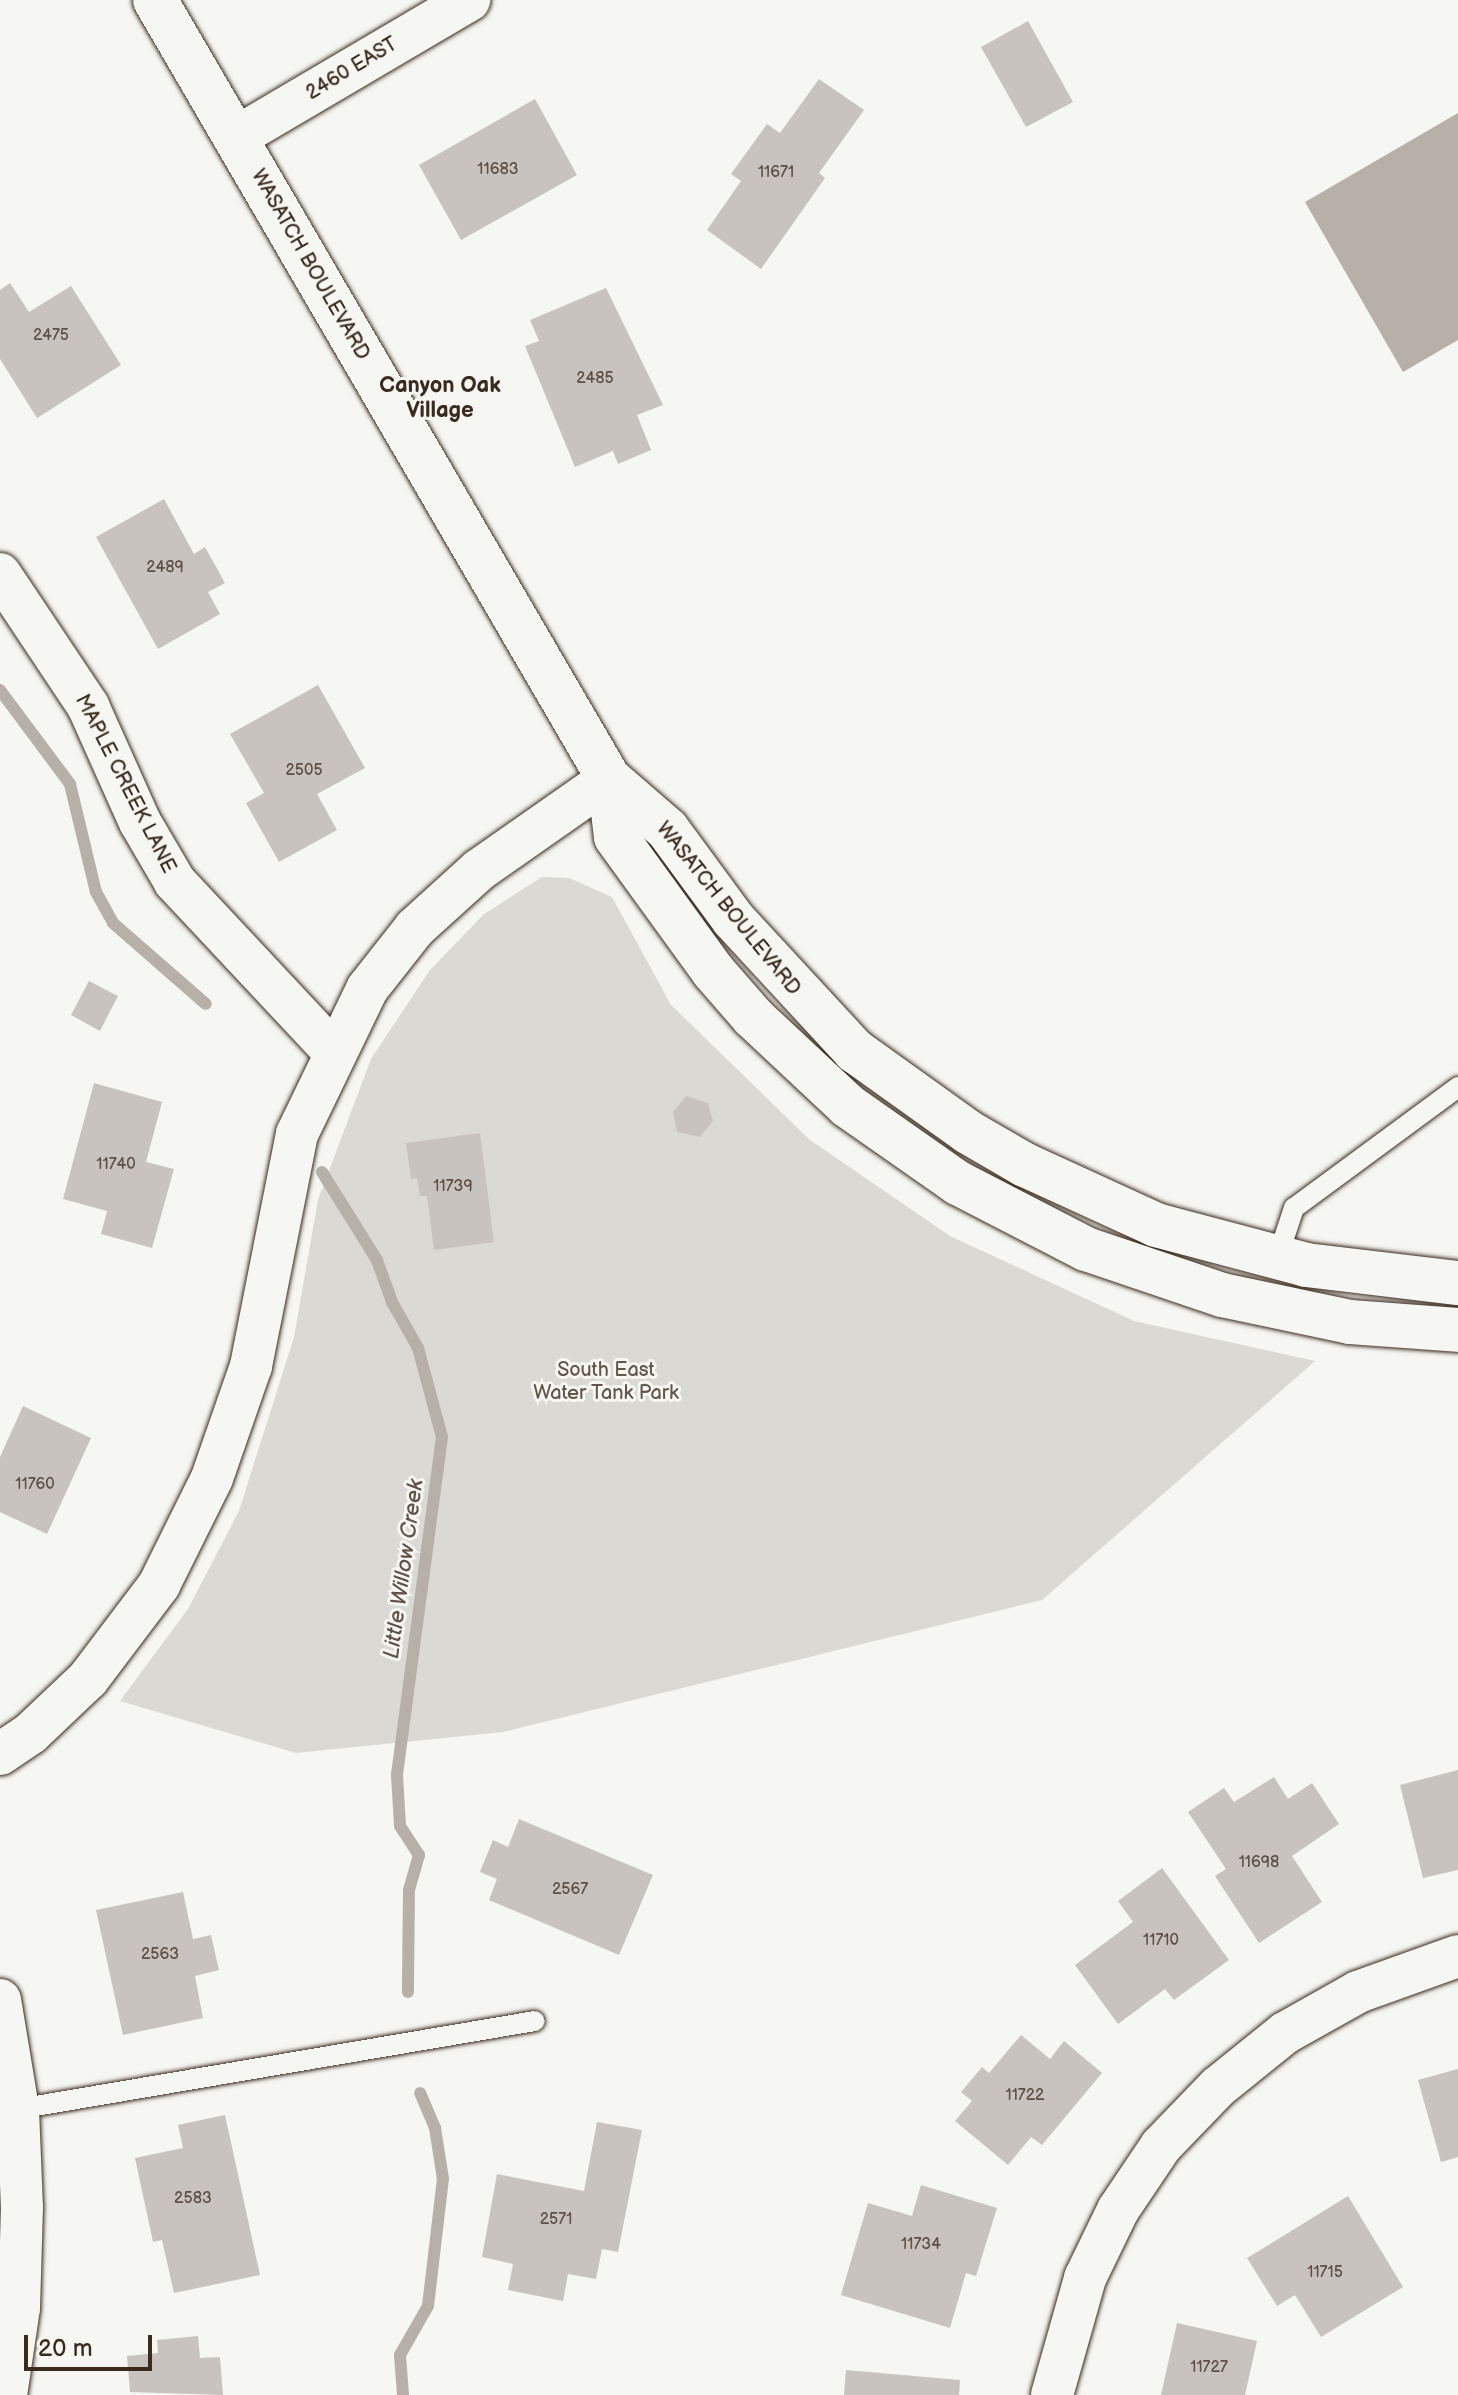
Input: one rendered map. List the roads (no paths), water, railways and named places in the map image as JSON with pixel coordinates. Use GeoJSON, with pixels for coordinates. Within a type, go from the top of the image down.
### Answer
{"type":"FeatureCollection","features":[{"type":"Feature","properties":{"kind":"main road","name":"WASATCH BOULEVARD"},"geometry":{"type":"LineString","coordinates":[[155,0],[609,779],[667,829],[733,919],[800,997],[855,1051],[913,1095],[968,1132],[1084,1195],[1156,1225],[1277,1259],[1458,1283]]}},
{"type":"Feature","properties":{"kind":"main road","name":"WASATCH BOULEVARD"},"geometry":{"type":"LineString","coordinates":[[609,779],[616,837],[733,994],[848,1106],[958,1183],[1086,1249],[1209,1291],[1350,1322],[1458,1330]]}},
{"type":"Feature","properties":{"kind":"street","name":"2460 EAST"},"geometry":{"type":"LineString","coordinates":[[235,138],[469,0]]}},
{"type":"Feature","properties":{"kind":"street","name":"MAPLE CREEK LANE"},"geometry":{"type":"LineString","coordinates":[[0,574],[88,706],[140,822],[175,882],[333,1051]]}},
{"type":"Feature","properties":{"kind":"street"},"geometry":{"type":"LineString","coordinates":[[0,1754],[31,1733],[88,1679],[159,1585],[212,1478],[251,1366],[297,1134],[333,1051],[367,989],[442,901],[517,841],[609,779]]}},
{"type":"Feature","properties":{"kind":"street"},"geometry":{"type":"LineString","coordinates":[[1052,2395],[1085,2278],[1118,2210],[1161,2146],[1218,2087],[1285,2033],[1358,1992],[1458,1956]]}},
{"type":"Feature","properties":{"kind":"street"},"geometry":{"type":"LineString","coordinates":[[0,2000],[18,2109],[19,2308],[6,2395]]}},
{"type":"Feature","properties":{"kind":"lane"},"geometry":{"type":"LineString","coordinates":[[1277,1259],[1294,1208],[1458,1087]]}},
{"type":"Feature","properties":{"kind":"lane"},"geometry":{"type":"LineString","coordinates":[[18,2109],[535,2021]]}},
{"type":"Feature","properties":{"kind":"waterway","name":"Little Willow Creek"},"geometry":{"type":"LineString","coordinates":[[0,690],[70,784],[96,892],[113,923],[206,1004]]}},
{"type":"Feature","properties":{"kind":"waterway","name":"Little Willow Creek"},"geometry":{"type":"LineString","coordinates":[[322,1172],[377,1260],[392,1302],[418,1348],[442,1437],[397,1775],[400,1826],[419,1855],[409,1890],[408,1992]]}},
{"type":"Feature","properties":{"kind":"waterway","name":"Little Willow Creek"},"geometry":{"type":"LineString","coordinates":[[403,2395],[400,2355],[428,2306],[443,2179],[435,2128],[420,2093]]}},
{"type":"Feature","properties":{"kind":"district","name":"Canyon Oak Village"},"geometry":{"type":"Point","coordinates":[440,398]}},
{"type":"Feature","properties":{"kind":"park label","name":"South East Water Tank Park"},"geometry":{"type":"Point","coordinates":[606,1382]}}]}
